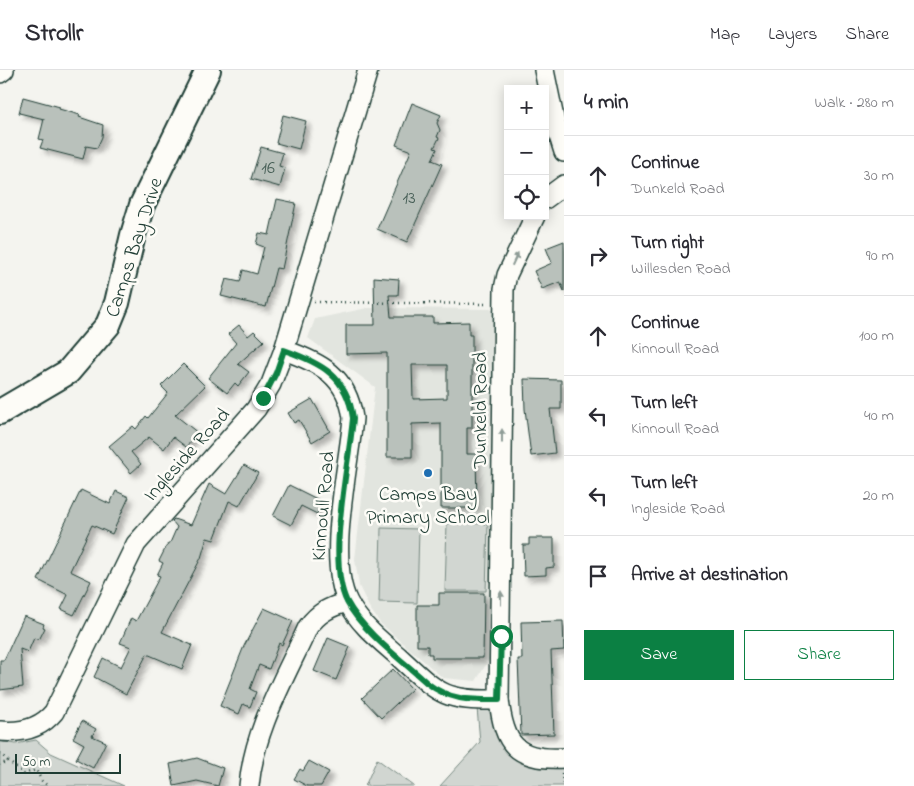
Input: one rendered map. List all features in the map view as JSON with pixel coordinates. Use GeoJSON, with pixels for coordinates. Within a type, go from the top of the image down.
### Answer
{"type":"FeatureCollection","features":[{"type":"Feature","properties":{"kind":"main road","name":"Camps Bay Drive"},"geometry":{"type":"LineString","coordinates":[[0,412],[68,372],[108,325],[117,303],[142,205],[208,70]]}},
{"type":"Feature","properties":{"kind":"street"},"geometry":{"type":"LineString","coordinates":[[0,73],[4,70]]}},
{"type":"Feature","properties":{"kind":"street","name":"Ingleside Road"},"geometry":{"type":"LineString","coordinates":[[0,731],[12,733],[38,727],[47,721],[54,712],[136,544],[256,409],[271,384],[284,350],[368,70]]}},
{"type":"Feature","properties":{"kind":"street"},"geometry":{"type":"LineString","coordinates":[[544,70],[554,123],[564,152]]}},
{"type":"Feature","properties":{"kind":"street"},"geometry":{"type":"LineString","coordinates":[[549,196],[564,185]]}},
{"type":"Feature","properties":{"kind":"street","name":"Dunkeld Road"},"geometry":{"type":"LineString","coordinates":[[532,220],[508,275],[504,289],[499,700],[506,735],[513,745],[534,756],[564,758]]}},
{"type":"Feature","properties":{"kind":"street","name":"Kinnoull Road"},"geometry":{"type":"LineString","coordinates":[[284,350],[314,361],[332,374],[349,398],[353,418],[337,553],[339,577],[347,602]]}},
{"type":"Feature","properties":{"kind":"street"},"geometry":{"type":"LineString","coordinates":[[250,786],[254,752],[261,730],[308,627],[316,616],[326,609],[347,602],[365,625],[436,690],[459,700],[499,700]]}},
{"type":"Feature","properties":{"kind":"path"},"geometry":{"type":"LineString","coordinates":[[316,302],[487,304]]}},
{"type":"Feature","properties":{"kind":"path"},"geometry":{"type":"LineString","coordinates":[[0,753],[8,762],[24,774],[36,770],[42,781],[48,786]]}},
{"type":"Feature","properties":{"kind":"path"},"geometry":{"type":"LineString","coordinates":[[0,765],[8,762]]}},
{"type":"Feature","properties":{"kind":"shaded area","name":"Camps Bay Primary School"},"geometry":{"type":"Polygon","coordinates":[[[367,308],[493,309],[490,658],[476,681],[443,678],[380,623],[369,607],[359,586],[355,559],[375,387],[308,338],[315,319],[367,308]]]}},
{"type":"Feature","properties":{"kind":"shaded area"},"geometry":{"type":"Polygon","coordinates":[[[447,523],[488,524],[486,591],[445,591],[447,523]]]}},
{"type":"Feature","properties":{"kind":"shaded area"},"geometry":{"type":"Polygon","coordinates":[[[381,528],[419,529],[417,603],[379,602],[381,528]]]}},
{"type":"Feature","properties":{"kind":"shaded area"},"geometry":{"type":"Polygon","coordinates":[[[495,707],[510,750],[564,764],[564,786],[440,786],[480,742],[477,708],[495,707]]]}},
{"type":"Feature","properties":{"kind":"shaded area"},"geometry":{"type":"Polygon","coordinates":[[[36,740],[51,753],[124,786],[0,786],[0,741],[16,744],[36,740]]]}},
{"type":"Feature","properties":{"kind":"shaded area"},"geometry":{"type":"Polygon","coordinates":[[[377,759],[414,786],[365,786],[377,759]]]}},
{"type":"Feature","properties":{"kind":"building"},"geometry":{"type":"Polygon","coordinates":[[[23,97],[60,107],[59,109],[80,115],[79,117],[103,125],[102,137],[97,148],[86,146],[83,159],[40,148],[43,140],[39,139],[44,119],[19,113],[23,97]]]}},
{"type":"Feature","properties":{"kind":"building"},"geometry":{"type":"Polygon","coordinates":[[[412,103],[441,115],[437,123],[440,130],[437,137],[439,138],[434,148],[437,149],[432,160],[442,164],[407,242],[377,229],[411,151],[396,145],[412,103]]]}},
{"type":"Feature","properties":{"kind":"building"},"geometry":{"type":"Polygon","coordinates":[[[283,115],[306,121],[299,149],[276,143],[283,115]]]}},
{"type":"Feature","properties":{"kind":"building"},"geometry":{"type":"Polygon","coordinates":[[[261,147],[283,153],[279,166],[285,168],[280,187],[251,179],[261,147]]]}},
{"type":"Feature","properties":{"kind":"building"},"geometry":{"type":"Polygon","coordinates":[[[277,199],[296,203],[282,269],[276,268],[266,307],[221,296],[226,279],[240,282],[243,270],[257,274],[264,247],[256,244],[259,233],[269,235],[277,199]]]}},
{"type":"Feature","properties":{"kind":"building"},"geometry":{"type":"Polygon","coordinates":[[[564,241],[564,291],[560,282],[542,289],[534,271],[552,263],[546,248],[564,241]]]}},
{"type":"Feature","properties":{"kind":"building"},"geometry":{"type":"Polygon","coordinates":[[[374,277],[399,279],[398,295],[389,295],[391,317],[433,317],[433,323],[469,322],[469,335],[472,335],[472,428],[467,428],[467,454],[476,454],[477,508],[441,508],[441,423],[412,424],[412,457],[387,457],[387,353],[346,354],[346,325],[375,325],[374,277]],[[412,365],[413,399],[447,398],[447,365],[412,365]]]}},
{"type":"Feature","properties":{"kind":"building"},"geometry":{"type":"Polygon","coordinates":[[[239,325],[248,336],[254,331],[264,341],[238,364],[249,372],[238,386],[235,383],[227,393],[208,378],[236,343],[228,334],[239,325]]]}},
{"type":"Feature","properties":{"kind":"building"},"geometry":{"type":"Polygon","coordinates":[[[183,364],[205,386],[175,415],[198,433],[186,447],[173,437],[164,449],[149,437],[131,452],[141,464],[131,473],[109,446],[133,426],[136,429],[146,416],[148,418],[168,393],[161,386],[183,364]]]}},
{"type":"Feature","properties":{"kind":"building"},"geometry":{"type":"Polygon","coordinates":[[[524,379],[561,380],[561,409],[550,409],[555,453],[531,456],[525,409],[524,379]]]}},
{"type":"Feature","properties":{"kind":"building"},"geometry":{"type":"Polygon","coordinates":[[[312,399],[330,431],[312,442],[299,420],[294,423],[288,413],[312,399]]]}},
{"type":"Feature","properties":{"kind":"building"},"geometry":{"type":"Polygon","coordinates":[[[244,465],[258,473],[239,506],[229,501],[214,540],[207,538],[201,558],[162,632],[192,645],[182,669],[147,654],[126,694],[94,677],[103,658],[121,667],[131,647],[120,643],[131,618],[136,621],[160,576],[157,575],[163,563],[159,561],[177,527],[172,521],[174,519],[191,525],[209,484],[226,494],[244,465]]]}},
{"type":"Feature","properties":{"kind":"building"},"geometry":{"type":"Polygon","coordinates":[[[289,485],[323,502],[317,514],[301,506],[291,525],[273,516],[289,485]]]}},
{"type":"Feature","properties":{"kind":"building"},"geometry":{"type":"Polygon","coordinates":[[[81,490],[110,504],[116,491],[129,497],[112,534],[92,525],[70,571],[91,581],[74,615],[61,609],[68,595],[38,580],[81,490]]]}},
{"type":"Feature","properties":{"kind":"building"},"geometry":{"type":"Polygon","coordinates":[[[529,538],[554,538],[554,567],[546,568],[546,575],[524,576],[523,545],[529,545],[529,538]]]}},
{"type":"Feature","properties":{"kind":"building"},"geometry":{"type":"Polygon","coordinates":[[[439,593],[484,593],[483,658],[432,658],[432,654],[428,654],[428,646],[417,646],[417,605],[439,605],[439,593]]]}},
{"type":"Feature","properties":{"kind":"building"},"geometry":{"type":"Polygon","coordinates":[[[264,608],[293,621],[282,645],[279,643],[269,669],[259,665],[250,689],[256,692],[250,707],[243,704],[239,714],[220,706],[244,646],[264,608]]]}},
{"type":"Feature","properties":{"kind":"building"},"geometry":{"type":"Polygon","coordinates":[[[24,616],[44,624],[43,627],[45,628],[39,640],[34,638],[28,652],[20,649],[23,687],[0,690],[0,660],[4,660],[24,616]]]}},
{"type":"Feature","properties":{"kind":"building"},"geometry":{"type":"Polygon","coordinates":[[[563,621],[564,650],[551,651],[554,734],[521,735],[518,659],[522,659],[521,622],[563,621]]]}},
{"type":"Feature","properties":{"kind":"building"},"geometry":{"type":"Polygon","coordinates":[[[328,638],[350,647],[336,680],[314,671],[328,638]]]}},
{"type":"Feature","properties":{"kind":"building"},"geometry":{"type":"Polygon","coordinates":[[[393,669],[412,689],[381,718],[362,698],[393,669]]]}},
{"type":"Feature","properties":{"kind":"building"},"geometry":{"type":"Polygon","coordinates":[[[82,721],[96,729],[92,736],[106,742],[93,768],[76,759],[84,744],[73,738],[82,721]]]}},
{"type":"Feature","properties":{"kind":"building"},"geometry":{"type":"Polygon","coordinates":[[[197,758],[223,768],[218,786],[197,781],[174,786],[170,764],[197,758]]]}},
{"type":"Feature","properties":{"kind":"building"},"geometry":{"type":"Polygon","coordinates":[[[309,761],[329,772],[321,786],[307,786],[294,779],[300,769],[303,771],[309,761]]]}},
{"type":"Feature","properties":{"kind":"place","name":"Camps Bay Primary School"},"geometry":{"type":"Point","coordinates":[428,473]}},
{"type":"Feature","properties":{"kind":"route"},"geometry":{"type":"LineString","coordinates":[[263,398],[276,373],[284,350],[314,361],[332,374],[349,398],[353,418],[337,565],[347,602],[365,625],[427,683],[436,690],[459,700],[499,700],[501,636]]}}]}
